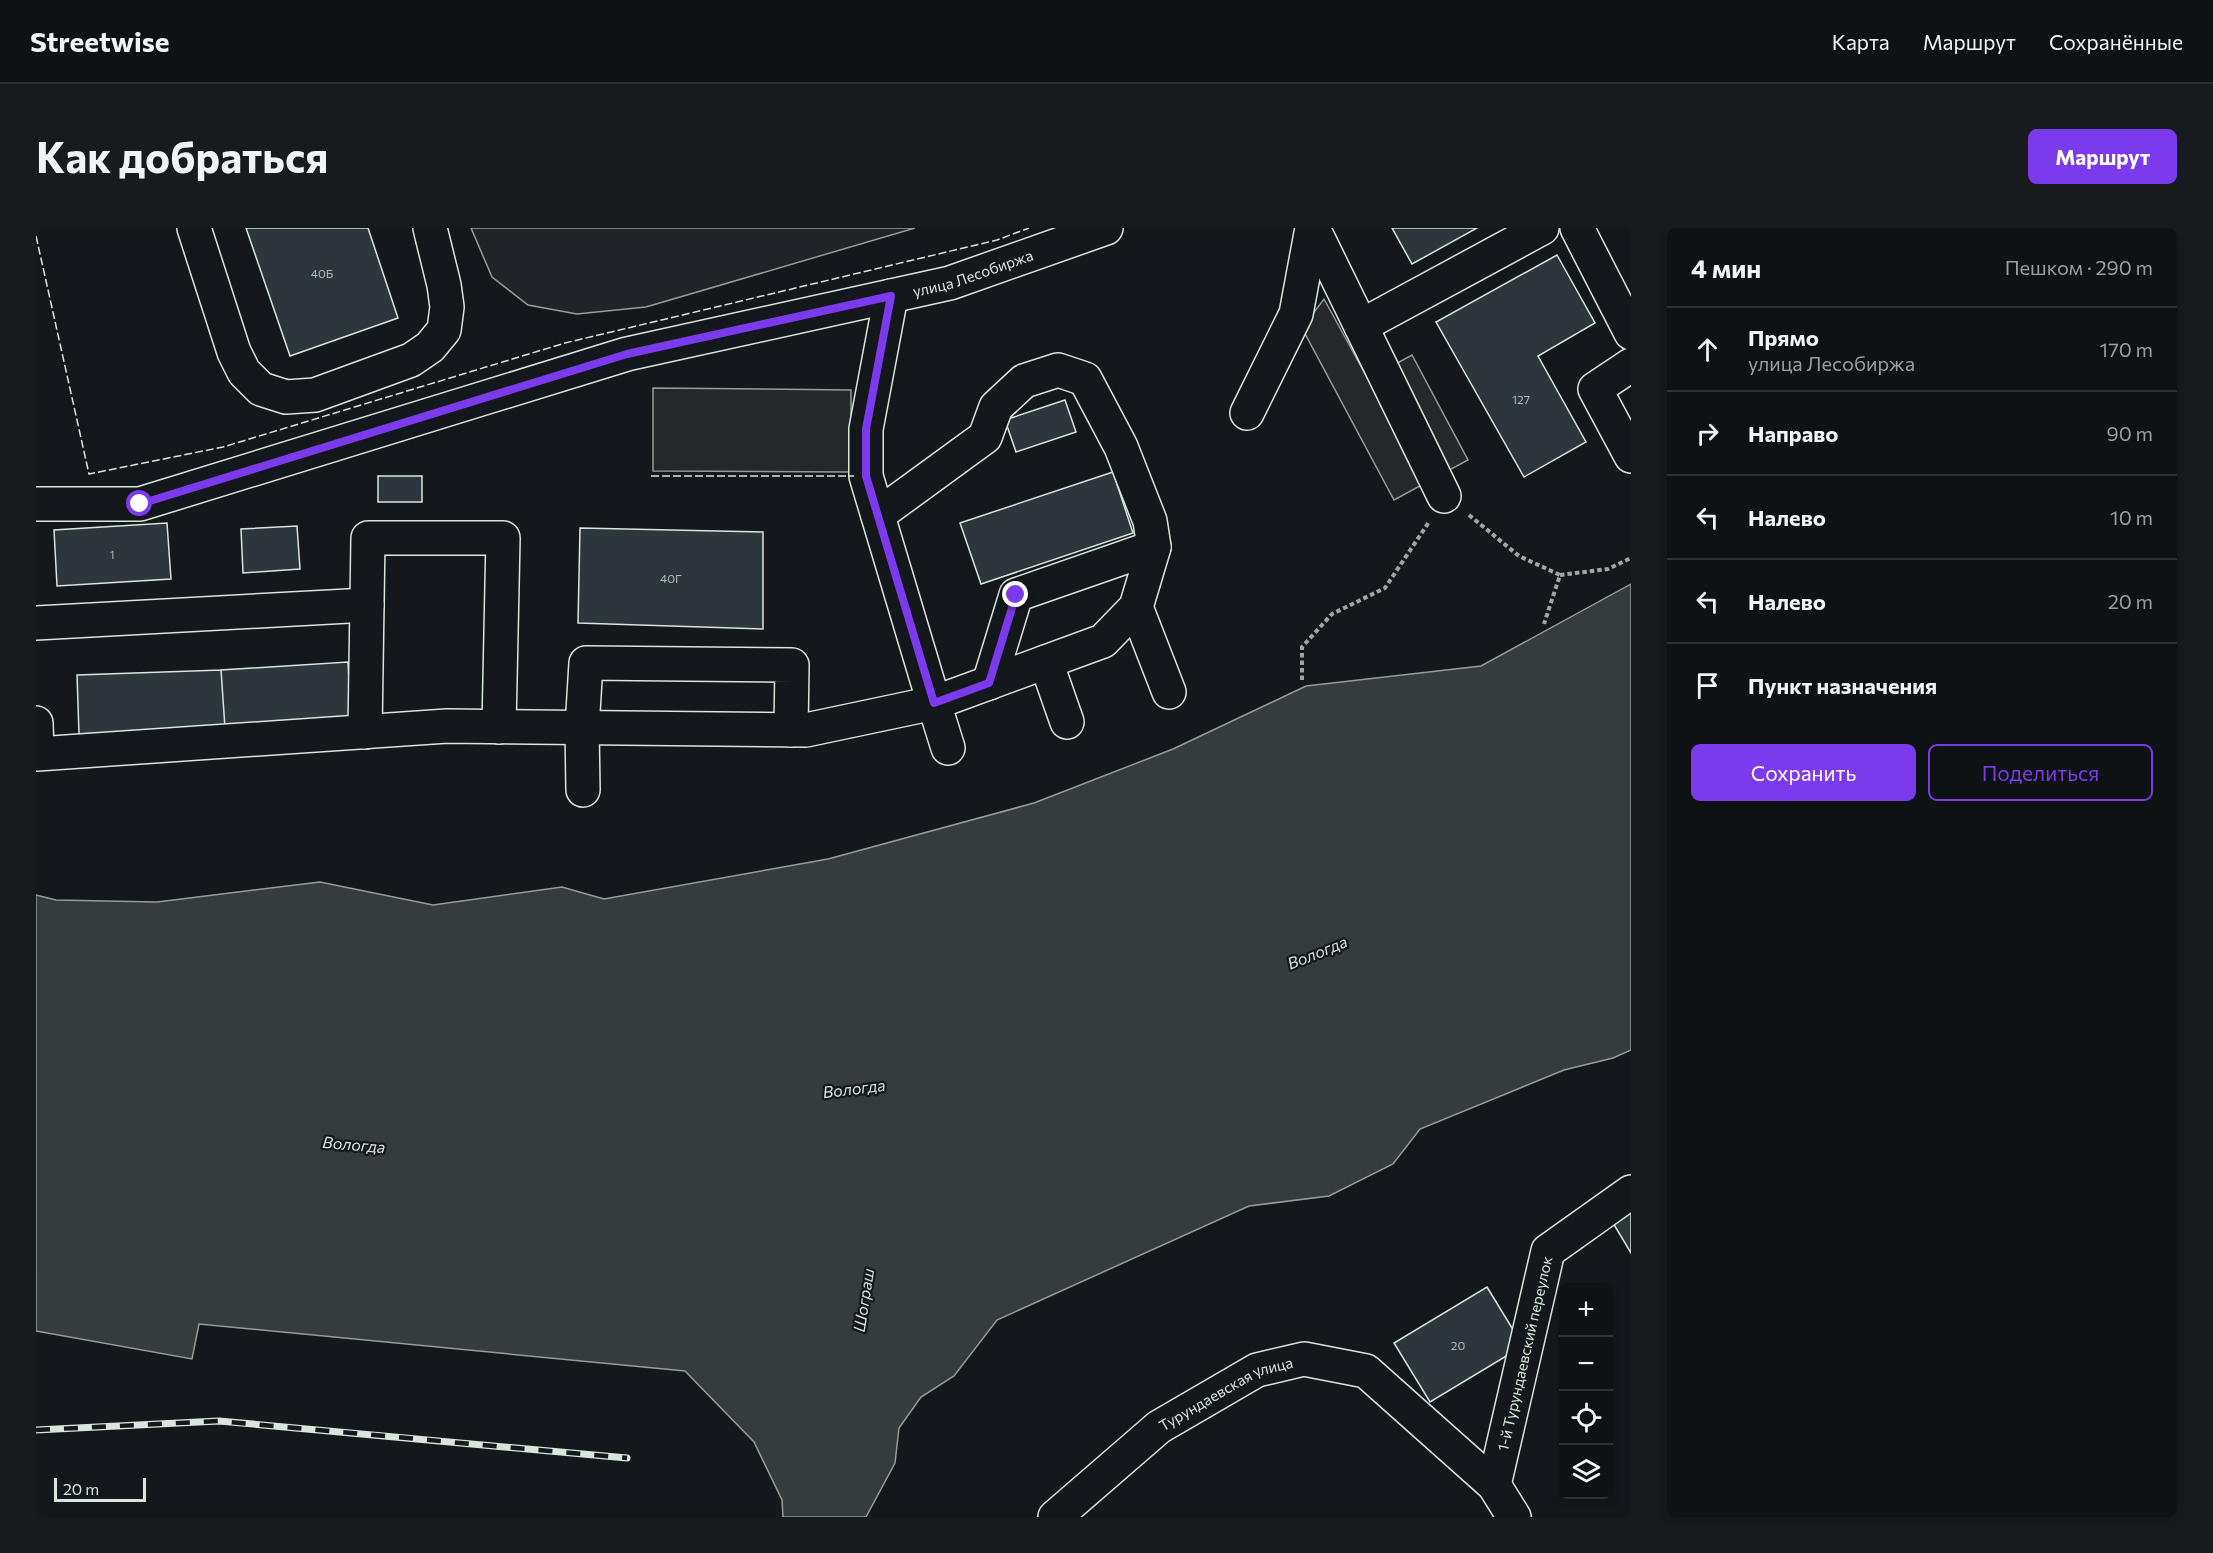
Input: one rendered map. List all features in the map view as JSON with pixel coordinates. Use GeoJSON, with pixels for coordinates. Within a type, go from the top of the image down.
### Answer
{"type":"FeatureCollection","features":[{"type":"Feature","properties":{"kind":"street"},"geometry":{"type":"LineString","coordinates":[[194,228],[234,352],[244,372],[261,389],[286,397],[315,395],[411,360],[430,348],[444,330],[447,308],[444,285],[430,228]]}},
{"type":"Feature","properties":{"kind":"street","name":"улица Лесобиржа"},"geometry":{"type":"LineString","coordinates":[[36,504],[140,504],[627,354],[950,283],[1106,228]]}},
{"type":"Feature","properties":{"kind":"street"},"geometry":{"type":"LineString","coordinates":[[1312,228],[1444,496]]}},
{"type":"Feature","properties":{"kind":"street"},"geometry":{"type":"LineString","coordinates":[[1247,413],[1296,314],[1312,228]]}},
{"type":"Feature","properties":{"kind":"street"},"geometry":{"type":"LineString","coordinates":[[1361,326],[1542,228]]}},
{"type":"Feature","properties":{"kind":"street"},"geometry":{"type":"LineString","coordinates":[[1577,228],[1631,333]]}},
{"type":"Feature","properties":{"kind":"street"},"geometry":{"type":"LineString","coordinates":[[891,296],[866,429],[866,476],[948,748]]}},
{"type":"Feature","properties":{"kind":"street"},"geometry":{"type":"LineString","coordinates":[[1631,365],[1595,388],[1631,456]]}},
{"type":"Feature","properties":{"kind":"street"},"geometry":{"type":"LineString","coordinates":[[36,723],[38,754],[447,726],[806,730],[934,703],[1103,641],[1136,607],[1154,547],[1150,521],[1121,447],[1085,379],[1058,370],[1024,381],[996,406],[985,437],[878,515]]}},
{"type":"Feature","properties":{"kind":"street"},"geometry":{"type":"LineString","coordinates":[[365,732],[368,538],[503,538],[500,727]]}},
{"type":"Feature","properties":{"kind":"street"},"geometry":{"type":"LineString","coordinates":[[989,683],[1016,595],[1154,547]]}},
{"type":"Feature","properties":{"kind":"street"},"geometry":{"type":"LineString","coordinates":[[36,623],[367,605]]}},
{"type":"Feature","properties":{"kind":"street"},"geometry":{"type":"LineString","coordinates":[[1136,607],[1169,692]]}},
{"type":"Feature","properties":{"kind":"street"},"geometry":{"type":"LineString","coordinates":[[1046,662],[1067,722]]}},
{"type":"Feature","properties":{"kind":"street"},"geometry":{"type":"LineString","coordinates":[[583,790],[582,728],[586,663],[792,665],[791,730]]}},
{"type":"Feature","properties":{"kind":"street","name":"1-й Турундаевский переулок"},"geometry":{"type":"LineString","coordinates":[[1494,1485],[1548,1251],[1631,1192]]}},
{"type":"Feature","properties":{"kind":"street","name":"Турундаевская улица"},"geometry":{"type":"LineString","coordinates":[[1055,1517],[1159,1427],[1257,1370],[1304,1359],[1366,1371],[1494,1485],[1514,1517]]}},
{"type":"Feature","properties":{"kind":"path"},"geometry":{"type":"LineString","coordinates":[[1302,680],[1302,647],[1332,614],[1385,588],[1413,548],[1444,496],[1519,556],[1560,575],[1608,569],[1631,558]]}},
{"type":"Feature","properties":{"kind":"path"},"geometry":{"type":"LineString","coordinates":[[1544,624],[1560,575]]}},
{"type":"Feature","properties":{"kind":"shaded area"},"geometry":{"type":"Polygon","coordinates":[[[471,228],[915,228],[646,307],[577,314],[528,305],[492,277],[471,228]]]}},
{"type":"Feature","properties":{"kind":"shaded area"},"geometry":{"type":"Polygon","coordinates":[[[1324,299],[1368,379],[1412,355],[1468,460],[1394,500],[1302,328],[1324,299]]]}},
{"type":"Feature","properties":{"kind":"shaded area"},"geometry":{"type":"Polygon","coordinates":[[[653,388],[851,390],[851,472],[653,471],[653,388]]]}},
{"type":"Feature","properties":{"kind":"water"},"geometry":{"type":"Polygon","coordinates":[[[1631,584],[1631,1050],[1613,1058],[1564,1070],[1420,1129],[1393,1164],[1329,1196],[1249,1206],[997,1320],[954,1376],[921,1397],[899,1428],[895,1463],[866,1517],[783,1517],[782,1500],[754,1442],[685,1371],[199,1324],[192,1359],[36,1331],[36,895],[56,900],[157,902],[320,882],[433,905],[562,887],[604,899],[828,859],[1034,803],[1173,749],[1306,686],[1481,666],[1631,584]]]}},
{"type":"Feature","properties":{"kind":"building"},"geometry":{"type":"Polygon","coordinates":[[[246,228],[368,228],[398,318],[290,356],[246,228]]]}},
{"type":"Feature","properties":{"kind":"building"},"geometry":{"type":"Polygon","coordinates":[[[1392,228],[1477,228],[1412,264],[1392,228]]]}},
{"type":"Feature","properties":{"kind":"building"},"geometry":{"type":"Polygon","coordinates":[[[1557,255],[1595,323],[1538,356],[1586,442],[1524,477],[1436,322],[1557,255]]]}},
{"type":"Feature","properties":{"kind":"building"},"geometry":{"type":"Polygon","coordinates":[[[1065,400],[1076,432],[1016,452],[1005,420],[1065,400]]]}},
{"type":"Feature","properties":{"kind":"building"},"geometry":{"type":"Polygon","coordinates":[[[1113,472],[1133,533],[981,584],[960,523],[1113,472]]]}},
{"type":"Feature","properties":{"kind":"building"},"geometry":{"type":"Polygon","coordinates":[[[378,476],[422,476],[422,502],[378,502],[378,476]]]}},
{"type":"Feature","properties":{"kind":"building"},"geometry":{"type":"Polygon","coordinates":[[[167,523],[171,579],[57,586],[54,530],[167,523]]]}},
{"type":"Feature","properties":{"kind":"building"},"geometry":{"type":"Polygon","coordinates":[[[297,526],[300,569],[243,573],[241,529],[297,526]]]}},
{"type":"Feature","properties":{"kind":"building"},"geometry":{"type":"Polygon","coordinates":[[[580,528],[763,532],[763,629],[578,623],[580,528]]]}},
{"type":"Feature","properties":{"kind":"building"},"geometry":{"type":"Polygon","coordinates":[[[348,662],[351,720],[225,728],[221,670],[348,662]]]}},
{"type":"Feature","properties":{"kind":"building"},"geometry":{"type":"Polygon","coordinates":[[[221,670],[225,728],[79,734],[77,675],[221,670]]]}},
{"type":"Feature","properties":{"kind":"building"},"geometry":{"type":"Polygon","coordinates":[[[1631,1211],[1631,1253],[1613,1223],[1631,1211]]]}},
{"type":"Feature","properties":{"kind":"building"},"geometry":{"type":"Polygon","coordinates":[[[1487,1287],[1523,1346],[1430,1402],[1394,1343],[1487,1287]]]}},
{"type":"Feature","properties":{"kind":"railway"},"geometry":{"type":"LineString","coordinates":[[36,1430],[219,1421],[627,1458]]}},
{"type":"Feature","properties":{"kind":"fence"},"geometry":{"type":"LineString","coordinates":[[36,236],[89,474],[223,447],[565,343],[997,240],[1029,228]]}},
{"type":"Feature","properties":{"kind":"fence"},"geometry":{"type":"LineString","coordinates":[[651,476],[854,476]]}},
{"type":"Feature","properties":{"kind":"route"},"geometry":{"type":"LineString","coordinates":[[140,504],[627,354],[891,296],[866,429],[866,476],[934,703],[989,683],[1016,595]]}},
{"type":"Feature","properties":{"kind":"water label","name":"Вологда"},"geometry":{"type":"Point","coordinates":[1317,952]}},
{"type":"Feature","properties":{"kind":"water label","name":"Вологда"},"geometry":{"type":"Point","coordinates":[854,1088]}},
{"type":"Feature","properties":{"kind":"water label","name":"Вологда"},"geometry":{"type":"Point","coordinates":[354,1144]}},
{"type":"Feature","properties":{"kind":"water label","name":"Шограш"},"geometry":{"type":"Point","coordinates":[863,1300]}}]}
